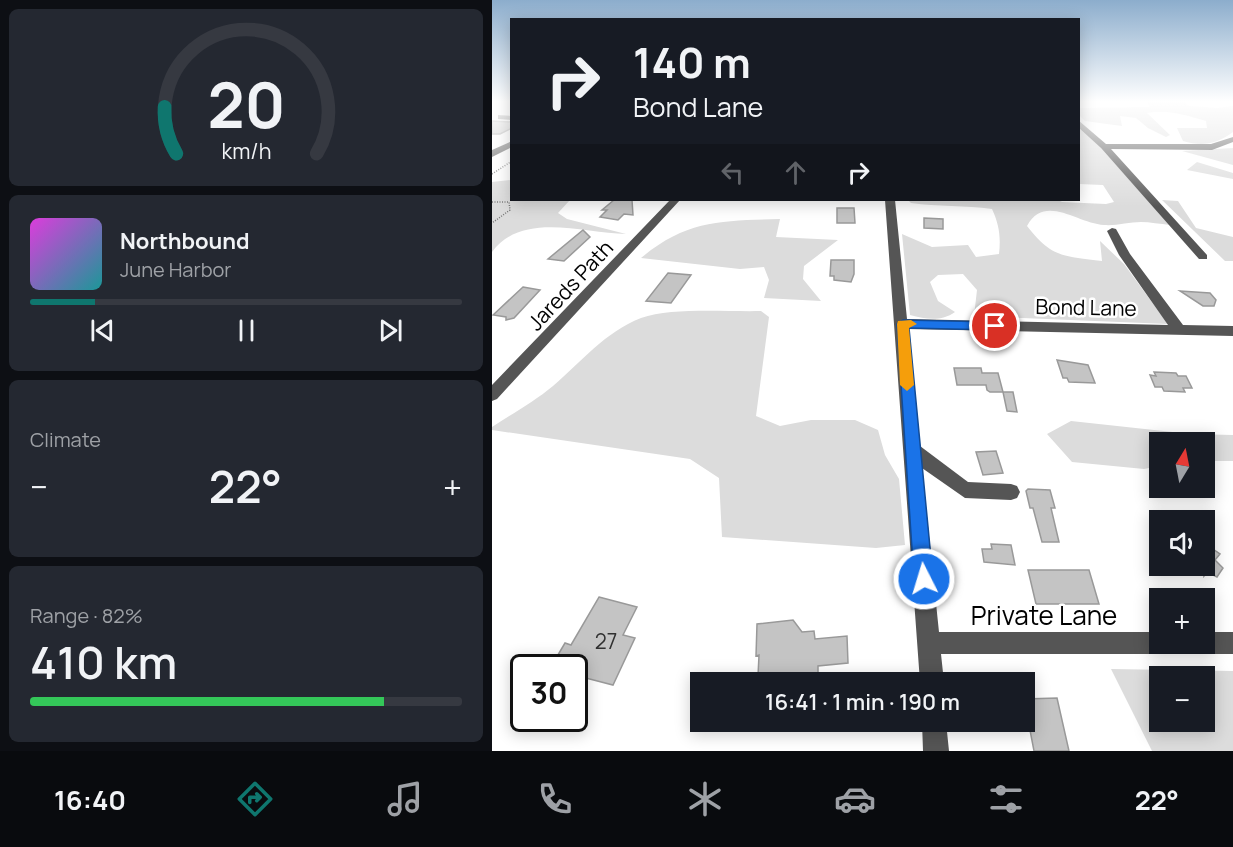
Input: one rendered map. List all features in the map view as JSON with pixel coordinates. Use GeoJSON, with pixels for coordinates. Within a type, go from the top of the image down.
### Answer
{"type":"FeatureCollection","features":[{"type":"Feature","properties":{"kind":"street"},"geometry":{"type":"LineString","coordinates":[[1093,136],[1203,257]]}},
{"type":"Feature","properties":{"kind":"street"},"geometry":{"type":"LineString","coordinates":[[1104,146],[1212,147],[1233,139]]}},
{"type":"Feature","properties":{"kind":"street"},"geometry":{"type":"LineString","coordinates":[[492,154],[510,143]]}},
{"type":"Feature","properties":{"kind":"street"},"geometry":{"type":"LineString","coordinates":[[492,147],[502,148]]}},
{"type":"Feature","properties":{"kind":"street","name":"Jareds Path"},"geometry":{"type":"LineString","coordinates":[[492,396],[674,201]]}},
{"type":"Feature","properties":{"kind":"street"},"geometry":{"type":"LineString","coordinates":[[890,201],[903,324],[931,672]]}},
{"type":"Feature","properties":{"kind":"street"},"geometry":{"type":"LineString","coordinates":[[1112,231],[1125,255],[1179,330]]}},
{"type":"Feature","properties":{"kind":"street","name":"Bond Lane"},"geometry":{"type":"LineString","coordinates":[[903,324],[1233,331]]}},
{"type":"Feature","properties":{"kind":"street"},"geometry":{"type":"LineString","coordinates":[[912,450],[965,490],[1011,492]]}},
{"type":"Feature","properties":{"kind":"street","name":"Private Lane"},"geometry":{"type":"LineString","coordinates":[[929,643],[1149,643]]}},
{"type":"Feature","properties":{"kind":"street"},"geometry":{"type":"LineString","coordinates":[[1215,643],[1233,643]]}},
{"type":"Feature","properties":{"kind":"street"},"geometry":{"type":"LineString","coordinates":[[935,732],[936,751]]}},
{"type":"Feature","properties":{"kind":"path"},"geometry":{"type":"LineString","coordinates":[[492,174],[510,162]]}},
{"type":"Feature","properties":{"kind":"path"},"geometry":{"type":"LineString","coordinates":[[492,202],[509,202],[510,210],[492,223]]}},
{"type":"Feature","properties":{"kind":"shaded area"},"geometry":{"type":"Polygon","coordinates":[[[1080,136],[1089,136],[1099,146],[1170,225],[1141,222],[1104,225],[1052,211],[1034,216],[1027,226],[1051,250],[1068,256],[1102,261],[1100,241],[1124,264],[1168,324],[974,316],[977,290],[963,274],[938,275],[930,282],[938,301],[955,312],[939,318],[910,315],[902,234],[932,247],[968,245],[976,257],[999,254],[1000,242],[998,225],[992,209],[921,204],[909,201],[1060,201],[1106,204],[1114,202],[1103,185],[1080,184],[1080,136]]]}},
{"type":"Feature","properties":{"kind":"shaded area"},"geometry":{"type":"Polygon","coordinates":[[[1181,136],[1226,136],[1215,142],[1203,144],[1183,141],[1181,136]]]}},
{"type":"Feature","properties":{"kind":"shaded area"},"geometry":{"type":"Polygon","coordinates":[[[1233,148],[1233,165],[1182,151],[1233,148]]]}},
{"type":"Feature","properties":{"kind":"shaded area"},"geometry":{"type":"Polygon","coordinates":[[[1197,162],[1233,173],[1233,179],[1187,170],[1197,162]]]}},
{"type":"Feature","properties":{"kind":"shaded area"},"geometry":{"type":"Polygon","coordinates":[[[510,180],[510,201],[569,201],[558,213],[567,219],[626,234],[573,228],[536,228],[505,239],[492,252],[492,182],[510,180]]]}},
{"type":"Feature","properties":{"kind":"shaded area"},"geometry":{"type":"Polygon","coordinates":[[[1162,200],[1178,201],[1196,228],[1233,237],[1233,261],[1225,261],[1162,200]]]}},
{"type":"Feature","properties":{"kind":"shaded area"},"geometry":{"type":"Polygon","coordinates":[[[780,219],[776,237],[838,240],[804,266],[803,279],[821,301],[764,298],[769,280],[764,267],[740,269],[641,258],[658,245],[690,229],[740,220],[780,219]]]}},
{"type":"Feature","properties":{"kind":"shaded area"},"geometry":{"type":"Polygon","coordinates":[[[683,311],[761,311],[769,317],[756,416],[780,426],[811,420],[855,420],[878,430],[885,455],[899,479],[905,545],[876,548],[722,537],[719,478],[690,459],[492,430],[492,427],[553,386],[605,339],[641,318],[683,311]]]}},
{"type":"Feature","properties":{"kind":"shaded area"},"geometry":{"type":"Polygon","coordinates":[[[1071,421],[1173,432],[1149,432],[1149,468],[1144,469],[1072,462],[1047,434],[1071,421]]]}},
{"type":"Feature","properties":{"kind":"shaded area"},"geometry":{"type":"Polygon","coordinates":[[[1215,435],[1233,435],[1233,461],[1215,461],[1215,435]]]}},
{"type":"Feature","properties":{"kind":"shaded area"},"geometry":{"type":"Polygon","coordinates":[[[1111,669],[1149,670],[1149,732],[1215,732],[1215,671],[1233,671],[1233,751],[1152,751],[1111,669]]]}},
{"type":"Feature","properties":{"kind":"building"},"geometry":{"type":"Polygon","coordinates":[[[613,201],[632,201],[633,215],[624,214],[618,220],[600,217],[607,210],[602,210],[613,201]]]}},
{"type":"Feature","properties":{"kind":"building"},"geometry":{"type":"Polygon","coordinates":[[[837,208],[854,208],[855,223],[837,223],[837,208]]]}},
{"type":"Feature","properties":{"kind":"building"},"geometry":{"type":"Polygon","coordinates":[[[924,218],[943,219],[943,229],[924,228],[924,218]]]}},
{"type":"Feature","properties":{"kind":"building"},"geometry":{"type":"Polygon","coordinates":[[[583,230],[590,237],[564,261],[548,259],[583,230]]]}},
{"type":"Feature","properties":{"kind":"building"},"geometry":{"type":"Polygon","coordinates":[[[831,260],[854,260],[854,274],[851,282],[834,280],[834,276],[830,276],[831,260]]]}},
{"type":"Feature","properties":{"kind":"building"},"geometry":{"type":"Polygon","coordinates":[[[668,273],[691,275],[671,303],[646,301],[668,273]]]}},
{"type":"Feature","properties":{"kind":"building"},"geometry":{"type":"Polygon","coordinates":[[[523,287],[540,290],[514,318],[506,320],[506,317],[493,315],[523,287]]]}},
{"type":"Feature","properties":{"kind":"building"},"geometry":{"type":"Polygon","coordinates":[[[1180,291],[1210,293],[1216,300],[1214,306],[1203,306],[1180,291]]]}},
{"type":"Feature","properties":{"kind":"building"},"geometry":{"type":"Polygon","coordinates":[[[1057,360],[1088,365],[1095,383],[1069,382],[1067,378],[1063,378],[1057,360]]]}},
{"type":"Feature","properties":{"kind":"building"},"geometry":{"type":"Polygon","coordinates":[[[954,368],[981,368],[982,373],[998,373],[1003,392],[990,392],[986,385],[957,385],[954,368]]]}},
{"type":"Feature","properties":{"kind":"building"},"geometry":{"type":"Polygon","coordinates":[[[1154,372],[1186,376],[1192,388],[1183,388],[1185,392],[1164,391],[1162,387],[1155,387],[1150,375],[1156,376],[1154,372]]]}},
{"type":"Feature","properties":{"kind":"building"},"geometry":{"type":"Polygon","coordinates":[[[1003,392],[1013,392],[1017,412],[1007,411],[1003,392]]]}},
{"type":"Feature","properties":{"kind":"building"},"geometry":{"type":"Polygon","coordinates":[[[996,451],[1003,473],[983,475],[976,452],[996,451]]]}},
{"type":"Feature","properties":{"kind":"building"},"geometry":{"type":"Polygon","coordinates":[[[1028,489],[1050,490],[1055,508],[1051,508],[1059,542],[1042,542],[1033,508],[1030,508],[1026,491],[1028,489]]]}},
{"type":"Feature","properties":{"kind":"building"},"geometry":{"type":"Polygon","coordinates":[[[991,544],[1011,545],[1015,565],[984,562],[982,549],[992,549],[991,544]]]}},
{"type":"Feature","properties":{"kind":"building"},"geometry":{"type":"Polygon","coordinates":[[[1215,551],[1220,554],[1215,560],[1215,551]]]}},
{"type":"Feature","properties":{"kind":"building"},"geometry":{"type":"Polygon","coordinates":[[[1215,560],[1223,568],[1217,577],[1215,576],[1215,560]]]}},
{"type":"Feature","properties":{"kind":"building"},"geometry":{"type":"Polygon","coordinates":[[[1028,570],[1089,570],[1099,604],[1036,604],[1028,570]]]}},
{"type":"Feature","properties":{"kind":"building"},"geometry":{"type":"Polygon","coordinates":[[[599,597],[637,607],[623,635],[635,638],[613,685],[588,679],[588,654],[558,654],[565,643],[571,645],[599,597]]]}},
{"type":"Feature","properties":{"kind":"building"},"geometry":{"type":"Polygon","coordinates":[[[793,620],[802,632],[814,631],[815,639],[847,636],[848,663],[818,666],[818,672],[758,672],[757,624],[793,620]]]}},
{"type":"Feature","properties":{"kind":"building"},"geometry":{"type":"Polygon","coordinates":[[[1057,698],[1069,751],[1034,751],[1030,732],[1035,732],[1035,699],[1057,698]]]}},
{"type":"Feature","properties":{"kind":"slow traffic"},"geometry":{"type":"LineString","coordinates":[[907,385],[903,324],[911,324]]}},
{"type":"Feature","properties":{"kind":"route"},"geometry":{"type":"LineString","coordinates":[[924,579],[903,324],[995,326]]}}]}
